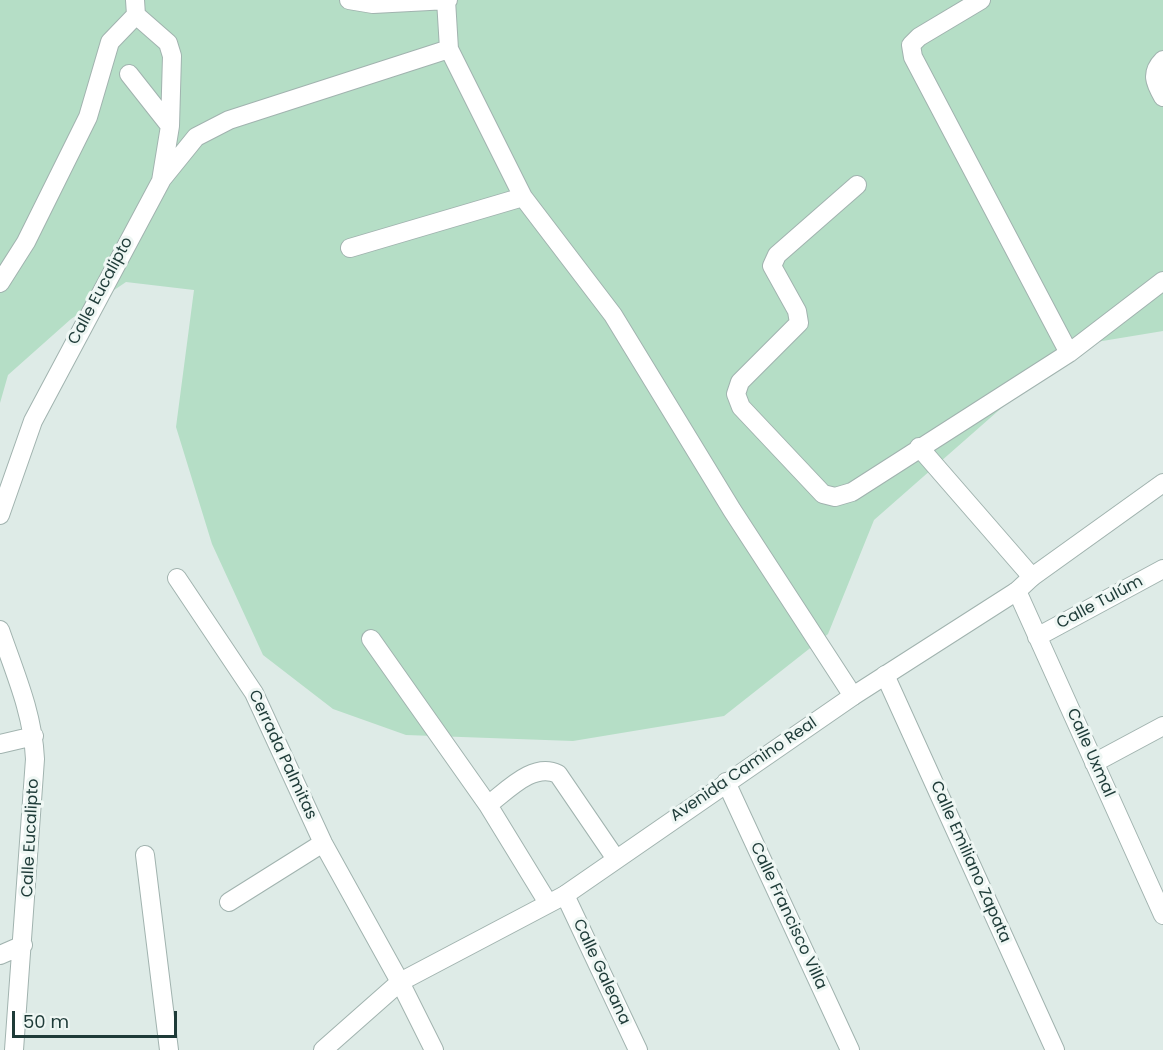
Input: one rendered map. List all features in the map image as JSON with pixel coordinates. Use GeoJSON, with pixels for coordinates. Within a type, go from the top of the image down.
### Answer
{"type":"FeatureCollection","features":[{"type":"Feature","properties":{"kind":"street"},"geometry":{"type":"LineString","coordinates":[[349,0],[373,4],[447,0],[449,49],[523,197],[613,315],[732,510],[853,696]]}},
{"type":"Feature","properties":{"kind":"street"},"geometry":{"type":"LineString","coordinates":[[981,0],[919,37],[911,45],[913,57],[1069,353]]}},
{"type":"Feature","properties":{"kind":"street"},"geometry":{"type":"LineString","coordinates":[[0,283],[26,242],[88,117],[110,42],[135,8]]}},
{"type":"Feature","properties":{"kind":"street","name":"Calle Eucalipto"},"geometry":{"type":"LineString","coordinates":[[0,516],[33,421],[161,181],[170,126],[172,56],[168,43],[135,8]]}},
{"type":"Feature","properties":{"kind":"street"},"geometry":{"type":"LineString","coordinates":[[161,181],[196,137],[229,120],[449,49]]}},
{"type":"Feature","properties":{"kind":"street"},"geometry":{"type":"LineString","coordinates":[[1163,60],[1154,71],[1155,82],[1163,97]]}},
{"type":"Feature","properties":{"kind":"street"},"geometry":{"type":"LineString","coordinates":[[129,74],[170,126]]}},
{"type":"Feature","properties":{"kind":"street"},"geometry":{"type":"LineString","coordinates":[[857,185],[777,255],[772,266],[797,311],[798,322],[740,382],[736,394],[741,406],[823,494],[835,497],[852,492],[1069,353],[1163,281]]}},
{"type":"Feature","properties":{"kind":"street"},"geometry":{"type":"LineString","coordinates":[[350,248],[523,197]]}},
{"type":"Feature","properties":{"kind":"street"},"geometry":{"type":"LineString","coordinates":[[919,447],[1032,577]]}},
{"type":"Feature","properties":{"kind":"street","name":"Avenida Camino Real"},"geometry":{"type":"LineString","coordinates":[[323,1050],[400,982],[565,895],[853,696],[1017,591],[1032,577],[1163,483]]}},
{"type":"Feature","properties":{"kind":"street","name":"Calle Tulúm"},"geometry":{"type":"LineString","coordinates":[[1037,637],[1163,569]]}},
{"type":"Feature","properties":{"kind":"street","name":"Cerrada Palmitas"},"geometry":{"type":"LineString","coordinates":[[177,578],[254,693],[323,843],[400,982],[434,1050]]}},
{"type":"Feature","properties":{"kind":"street","name":"Calle Uxmal"},"geometry":{"type":"LineString","coordinates":[[1017,591],[1094,763],[1156,881],[1163,915]]}},
{"type":"Feature","properties":{"kind":"street","name":"Calle Eucalipto"},"geometry":{"type":"LineString","coordinates":[[0,630],[28,710],[34,736],[35,759],[14,1050]]}},
{"type":"Feature","properties":{"kind":"street"},"geometry":{"type":"LineString","coordinates":[[371,639],[488,805],[548,903]]}},
{"type":"Feature","properties":{"kind":"street","name":"Calle Emiliano Zapata"},"geometry":{"type":"LineString","coordinates":[[885,675],[1055,1050]]}},
{"type":"Feature","properties":{"kind":"street"},"geometry":{"type":"LineString","coordinates":[[1094,763],[1163,726]]}},
{"type":"Feature","properties":{"kind":"street"},"geometry":{"type":"LineString","coordinates":[[0,744],[34,736]]}},
{"type":"Feature","properties":{"kind":"street"},"geometry":{"type":"LineString","coordinates":[[488,805],[537,770],[549,770],[558,774],[615,859]]}},
{"type":"Feature","properties":{"kind":"street","name":"Calle Francisco Villa"},"geometry":{"type":"LineString","coordinates":[[726,782],[850,1050]]}},
{"type":"Feature","properties":{"kind":"street"},"geometry":{"type":"LineString","coordinates":[[229,902],[323,843]]}},
{"type":"Feature","properties":{"kind":"street"},"geometry":{"type":"LineString","coordinates":[[145,855],[169,1050]]}},
{"type":"Feature","properties":{"kind":"street","name":"Calle Galeana"},"geometry":{"type":"LineString","coordinates":[[565,895],[638,1050]]}},
{"type":"Feature","properties":{"kind":"street"},"geometry":{"type":"LineString","coordinates":[[0,955],[23,945]]}},
{"type":"Feature","properties":{"kind":"green space"},"geometry":{"type":"Polygon","coordinates":[[[0,0],[1163,0],[1163,331],[1072,346],[874,520],[828,634],[724,716],[573,741],[406,735],[333,709],[263,655],[212,544],[176,427],[194,290],[126,282],[71,319],[8,375],[0,403],[0,0]]]}}]}
